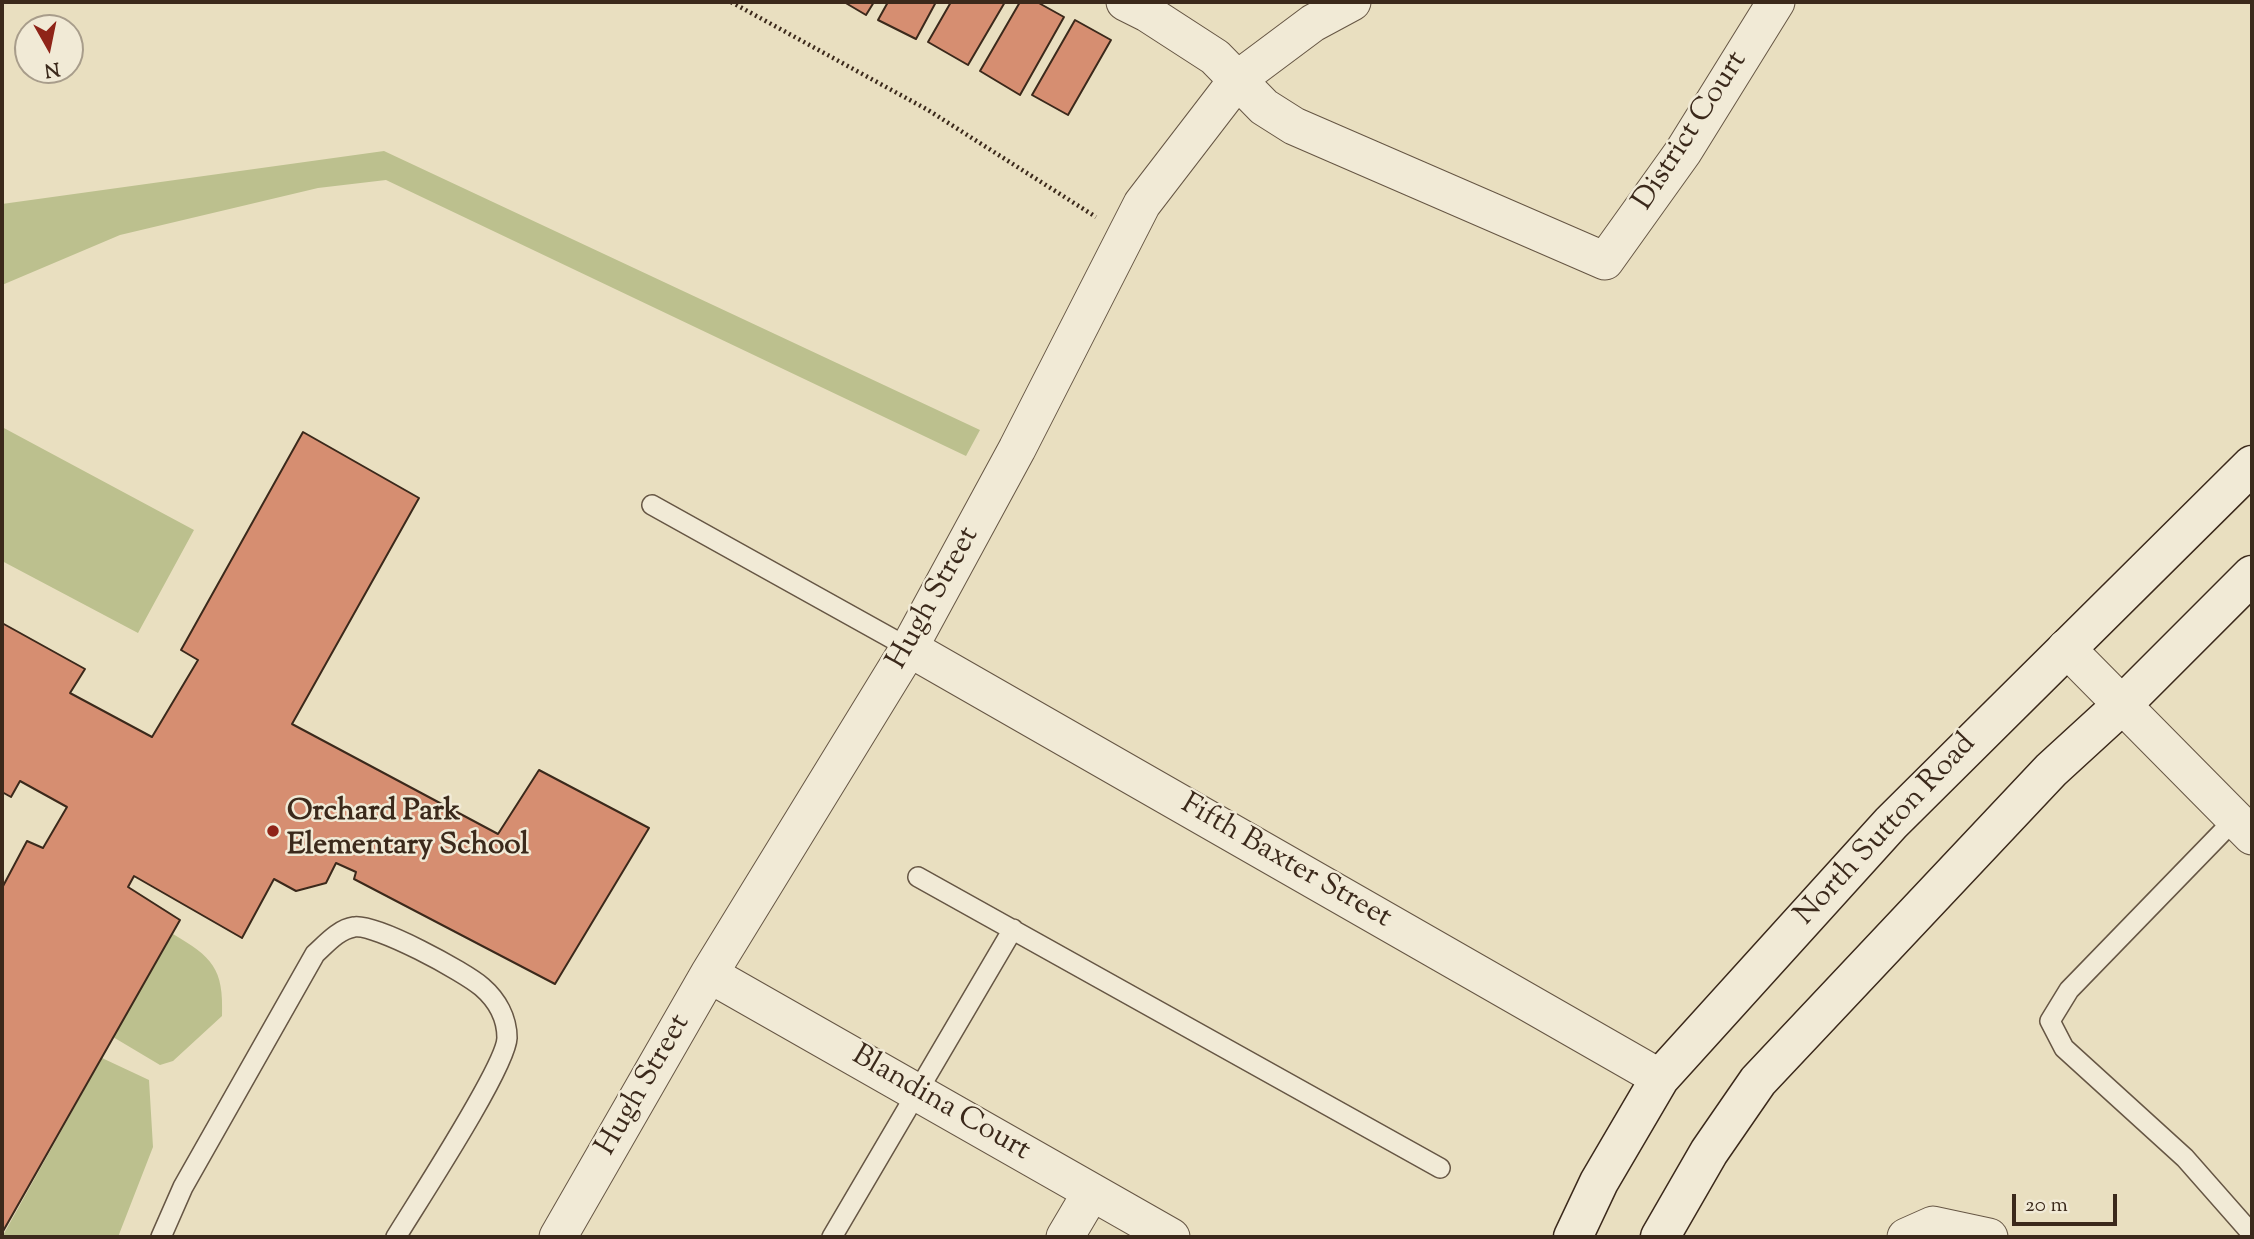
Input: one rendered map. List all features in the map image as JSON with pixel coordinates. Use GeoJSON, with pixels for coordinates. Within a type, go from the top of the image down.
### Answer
{"type":"FeatureCollection","features":[{"type":"Feature","properties":{"kind":"main road","name":"North Sutton Road"},"geometry":{"type":"LineString","coordinates":[[1573,1237],[1600,1182],[1660,1078],[1891,823],[2252,465]]}},
{"type":"Feature","properties":{"kind":"main road"},"geometry":{"type":"LineString","coordinates":[[1660,1237],[1709,1152],[1758,1081],[1952,872],[2051,770],[2122,705],[2252,575]]}},
{"type":"Feature","properties":{"kind":"street","name":"Hugh Street"},"geometry":{"type":"LineString","coordinates":[[558,1237],[709,974],[909,648],[1017,449],[1142,204],[1238,79],[1313,23],[1352,2]]}},
{"type":"Feature","properties":{"kind":"street","name":"District Court"},"geometry":{"type":"LineString","coordinates":[[1238,79],[1264,107],[1294,126],[1605,261],[1683,152],[1776,2]]}},
{"type":"Feature","properties":{"kind":"street"},"geometry":{"type":"LineString","coordinates":[[1142,5],[1215,57],[1238,79]]}},
{"type":"Feature","properties":{"kind":"street","name":"Fifth Baxter Street"},"geometry":{"type":"LineString","coordinates":[[909,648],[1660,1078]]}},
{"type":"Feature","properties":{"kind":"street"},"geometry":{"type":"LineString","coordinates":[[2066,648],[2244,827]]}},
{"type":"Feature","properties":{"kind":"street","name":"Blandina Court"},"geometry":{"type":"LineString","coordinates":[[709,974],[1171,1237]]}},
{"type":"Feature","properties":{"kind":"street"},"geometry":{"type":"LineString","coordinates":[[1065,1237],[1091,1193]]}},
{"type":"Feature","properties":{"kind":"street"},"geometry":{"type":"LineString","coordinates":[[1906,1237],[1933,1225],[1989,1237]]}},
{"type":"Feature","properties":{"kind":"lane"},"geometry":{"type":"LineString","coordinates":[[652,505],[909,648]]}},
{"type":"Feature","properties":{"kind":"lane"},"geometry":{"type":"LineString","coordinates":[[2244,827],[2069,990],[2050,1021],[2064,1048],[2185,1158],[2252,1234]]}},
{"type":"Feature","properties":{"kind":"lane"},"geometry":{"type":"LineString","coordinates":[[918,877],[1440,1168]]}},
{"type":"Feature","properties":{"kind":"lane"},"geometry":{"type":"LineString","coordinates":[[161,1237],[183,1187],[315,954],[333,937],[353,927],[376,928],[482,986],[503,1012],[507,1040],[494,1072],[396,1237]]}},
{"type":"Feature","properties":{"kind":"lane"},"geometry":{"type":"LineString","coordinates":[[832,1237],[1013,929]]}},
{"type":"Feature","properties":{"kind":"path"},"geometry":{"type":"LineString","coordinates":[[732,2],[928,110],[1126,236]]}},
{"type":"Feature","properties":{"kind":"green space"},"geometry":{"type":"Polygon","coordinates":[[[384,151],[980,430],[966,456],[386,180],[318,188],[120,235],[2,285],[2,204],[384,151]]]}},
{"type":"Feature","properties":{"kind":"green space"},"geometry":{"type":"Polygon","coordinates":[[[2,427],[194,530],[138,633],[2,561],[2,427]]]}},
{"type":"Feature","properties":{"kind":"green space"},"geometry":{"type":"Polygon","coordinates":[[[173,934],[206,957],[213,966],[221,986],[222,1016],[173,1061],[160,1065],[113,1037],[173,934]]]}},
{"type":"Feature","properties":{"kind":"green space"},"geometry":{"type":"Polygon","coordinates":[[[102,1058],[149,1080],[153,1147],[118,1237],[2,1237],[102,1058]]]}},
{"type":"Feature","properties":{"kind":"building"},"geometry":{"type":"Polygon","coordinates":[[[844,2],[874,2],[866,15],[844,2]]]}},
{"type":"Feature","properties":{"kind":"building"},"geometry":{"type":"Polygon","coordinates":[[[888,2],[936,2],[916,39],[878,20],[888,2]]]}},
{"type":"Feature","properties":{"kind":"building"},"geometry":{"type":"Polygon","coordinates":[[[951,2],[1005,2],[968,65],[928,42],[951,2]]]}},
{"type":"Feature","properties":{"kind":"building"},"geometry":{"type":"Polygon","coordinates":[[[1020,2],[1037,2],[1064,17],[1020,95],[980,71],[1020,2]]]}},
{"type":"Feature","properties":{"kind":"building"},"geometry":{"type":"Polygon","coordinates":[[[1075,20],[1111,40],[1068,115],[1032,95],[1075,20]]]}},
{"type":"Feature","properties":{"kind":"building","name":"Orchard Park Elementary School"},"geometry":{"type":"Polygon","coordinates":[[[303,432],[419,498],[292,724],[498,834],[539,770],[649,828],[555,984],[354,879],[356,872],[336,863],[326,883],[296,891],[274,879],[242,938],[134,876],[128,887],[180,920],[2,1233],[2,888],[27,841],[43,848],[67,807],[20,781],[11,797],[2,792],[2,623],[85,669],[70,693],[152,737],[198,660],[181,650],[303,432]]]}},
{"type":"Feature","properties":{"kind":"place","name":"Orchard Park Elementary School"},"geometry":{"type":"Point","coordinates":[273,831]}}]}
